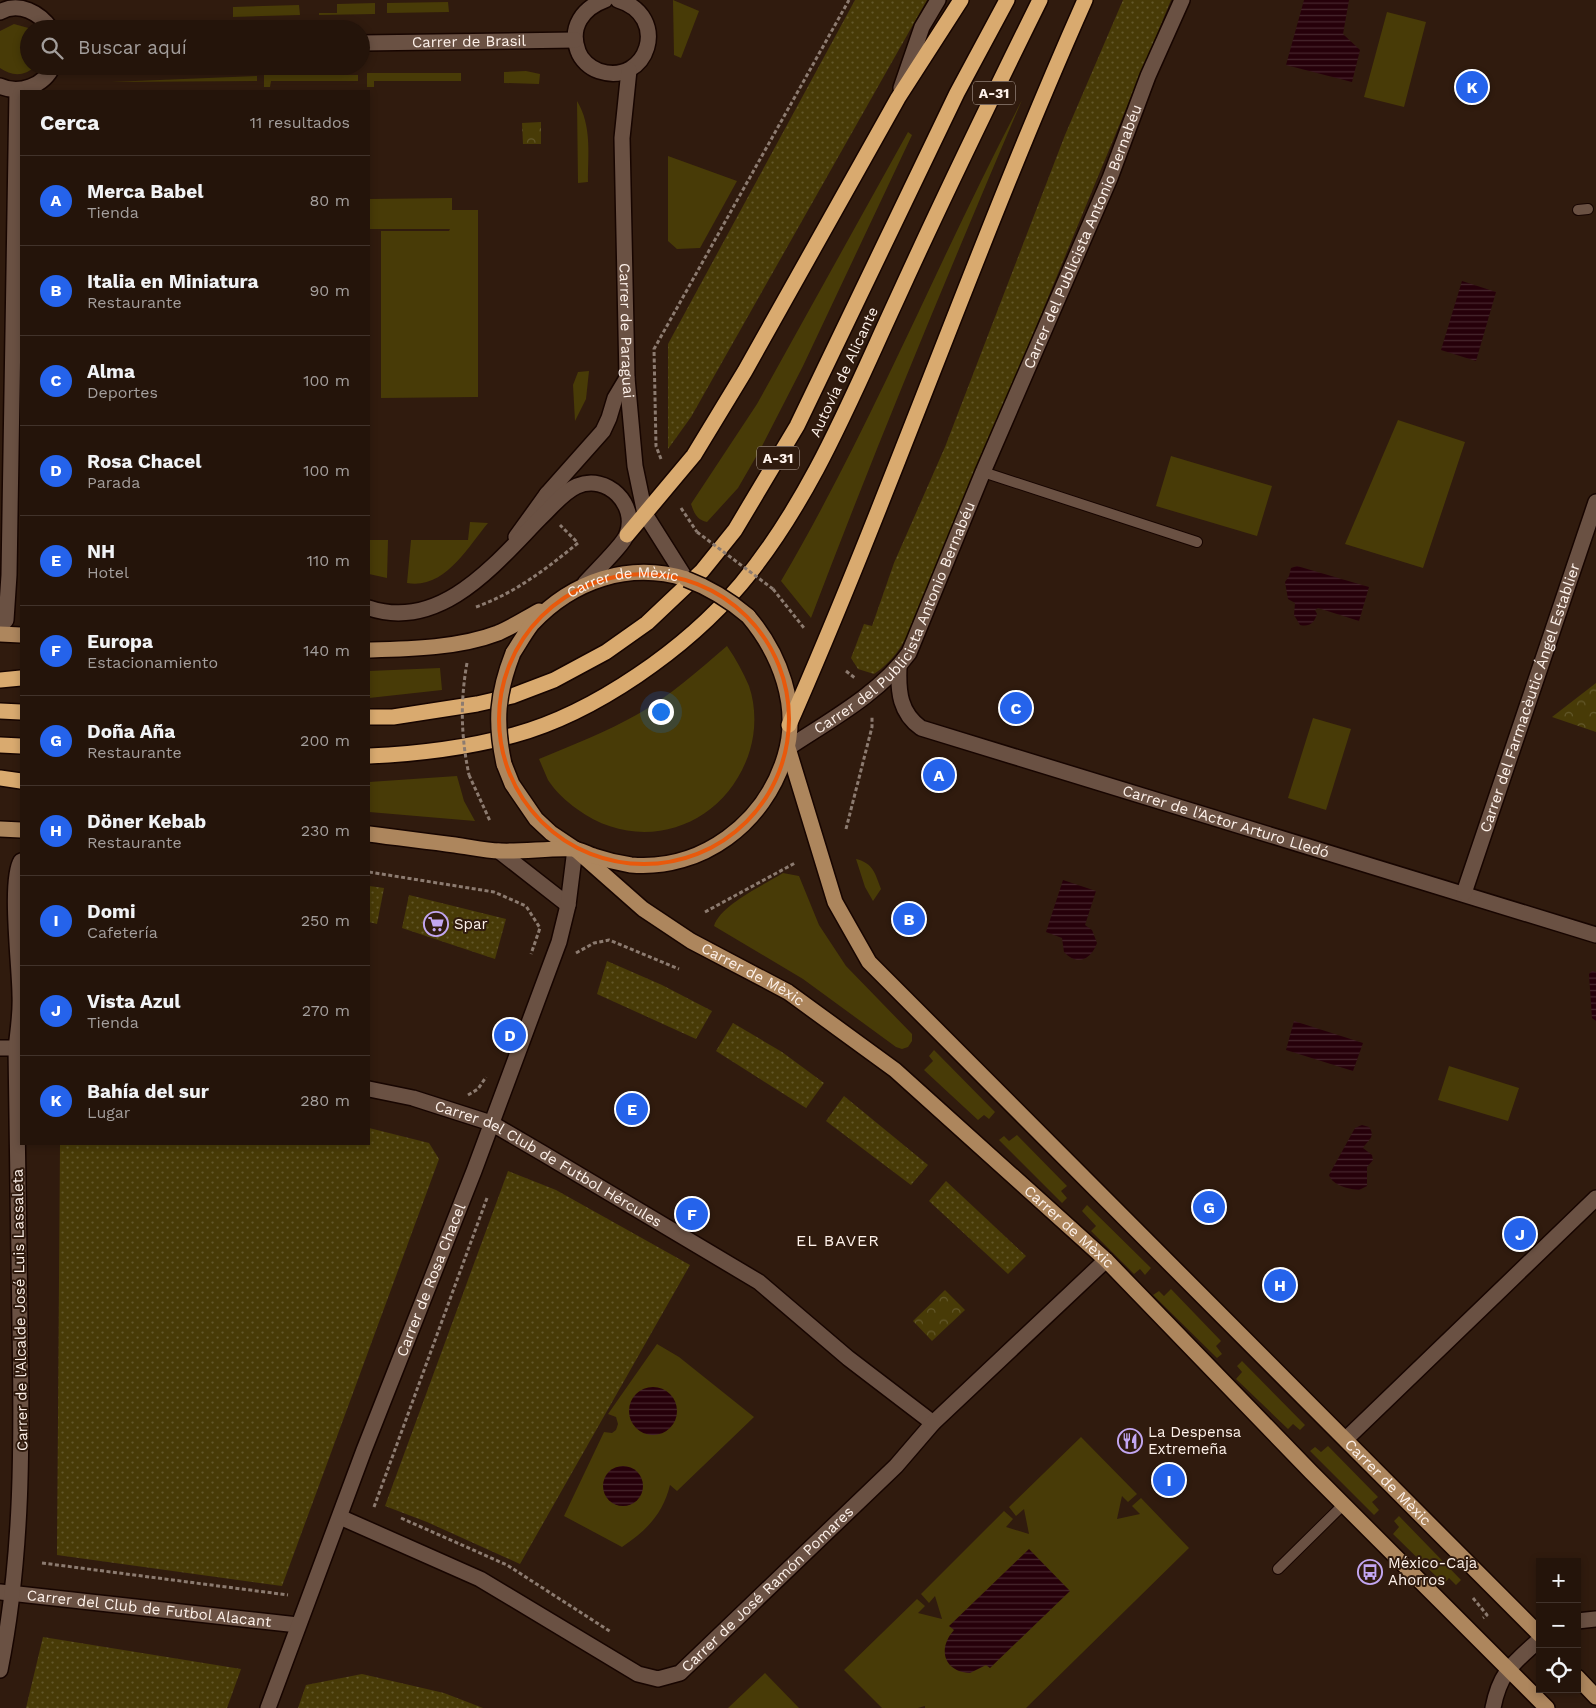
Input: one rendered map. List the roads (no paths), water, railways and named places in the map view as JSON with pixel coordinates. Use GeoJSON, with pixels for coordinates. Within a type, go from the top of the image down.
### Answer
{"type":"FeatureCollection","features":[{"type":"Feature","properties":{"kind":"highway"},"geometry":{"type":"LineString","coordinates":[[627,535],[694,455],[745,371],[898,98],[961,0]]}},
{"type":"Feature","properties":{"kind":"highway","name":"Autovía de Alicante"},"geometry":{"type":"LineString","coordinates":[[370,717],[393,717],[477,704],[512,696],[554,680],[606,652],[647,623],[702,571],[735,530],[797,426],[957,93],[1007,0]]}},
{"type":"Feature","properties":{"kind":"highway","name":"Autovía de Alicante"},"geometry":{"type":"LineString","coordinates":[[370,756],[450,747],[514,735],[586,706],[622,686],[653,665],[692,633],[741,585],[777,536],[835,434],[949,186],[1040,0]]}},
{"type":"Feature","properties":{"kind":"highway"},"geometry":{"type":"LineString","coordinates":[[789,725],[823,648],[1003,192],[1086,0]]}},
{"type":"Feature","properties":{"kind":"highway"},"geometry":{"type":"LineString","coordinates":[[0,680],[20,678]]}},
{"type":"Feature","properties":{"kind":"highway"},"geometry":{"type":"LineString","coordinates":[[0,711],[20,712]]}},
{"type":"Feature","properties":{"kind":"highway"},"geometry":{"type":"LineString","coordinates":[[0,746],[20,746]]}},
{"type":"Feature","properties":{"kind":"highway"},"geometry":{"type":"LineString","coordinates":[[0,778],[20,782]]}},
{"type":"Feature","properties":{"kind":"main road","name":"Carrer de Mèxic"},"geometry":{"type":"LineString","coordinates":[[370,650],[399,649],[467,641],[498,633],[556,602],[585,583],[616,575],[634,573],[672,574],[716,592],[748,616],[763,634],[778,662],[788,701],[789,725],[788,748],[774,785],[757,811],[722,842],[701,853],[678,861],[631,865],[608,861],[575,849],[500,852],[370,834]]}},
{"type":"Feature","properties":{"kind":"main road","name":"Carrer de Mèxic"},"geometry":{"type":"LineString","coordinates":[[556,602],[531,625],[513,653],[503,680],[498,708],[498,736],[504,764],[519,796],[536,819],[552,834],[575,849],[643,909],[691,941],[788,992],[895,1070],[1106,1260],[1506,1670],[1546,1708]]}},
{"type":"Feature","properties":{"kind":"main road"},"geometry":{"type":"LineString","coordinates":[[0,634],[20,635]]}},
{"type":"Feature","properties":{"kind":"main road","name":"Carrer de Mèxic"},"geometry":{"type":"LineString","coordinates":[[788,748],[835,902],[869,962],[1536,1631]]}},
{"type":"Feature","properties":{"kind":"main road"},"geometry":{"type":"LineString","coordinates":[[0,829],[20,830]]}},
{"type":"Feature","properties":{"kind":"main road"},"geometry":{"type":"LineString","coordinates":[[1581,1681],[1596,1697]]}},
{"type":"Feature","properties":{"kind":"street"},"geometry":{"type":"LineString","coordinates":[[605,0],[586,10],[579,18],[575,40],[578,52],[584,62],[594,70],[615,74],[629,70],[639,62],[649,42],[649,30],[645,19],[638,10],[618,0]]}},
{"type":"Feature","properties":{"kind":"street"},"geometry":{"type":"LineString","coordinates":[[898,98],[922,27],[938,0]]}},
{"type":"Feature","properties":{"kind":"street","name":"Carrer del Publicista Antonio Bernabéu"},"geometry":{"type":"LineString","coordinates":[[788,748],[866,695],[899,668],[910,653],[982,472],[1107,187],[1148,76],[1182,0]]}},
{"type":"Feature","properties":{"kind":"street"},"geometry":{"type":"LineString","coordinates":[[0,12],[17,4],[33,11],[45,20]]}},
{"type":"Feature","properties":{"kind":"street","name":"Carrer de Brasil"},"geometry":{"type":"LineString","coordinates":[[370,43],[575,40]]}},
{"type":"Feature","properties":{"kind":"street","name":"Carrer de Paraguai"},"geometry":{"type":"LineString","coordinates":[[629,70],[622,138],[627,378],[635,466],[645,514],[686,579]]}},
{"type":"Feature","properties":{"kind":"street"},"geometry":{"type":"LineString","coordinates":[[0,86],[17,90],[34,86],[49,75]]}},
{"type":"Feature","properties":{"kind":"street"},"geometry":{"type":"LineString","coordinates":[[0,627],[6,620],[10,575],[17,90]]}},
{"type":"Feature","properties":{"kind":"street"},"geometry":{"type":"LineString","coordinates":[[508,549],[547,494],[603,431],[615,398],[627,378]]}},
{"type":"Feature","properties":{"kind":"street"},"geometry":{"type":"LineString","coordinates":[[370,608],[399,613],[429,607],[455,597],[480,579],[559,500],[578,486],[594,483],[612,489],[622,496],[628,514],[627,535],[585,583]]}},
{"type":"Feature","properties":{"kind":"street"},"geometry":{"type":"LineString","coordinates":[[10,488],[20,517]]}},
{"type":"Feature","properties":{"kind":"street","name":"Carrer del Farmacèutic Ángel Establier"},"geometry":{"type":"LineString","coordinates":[[1464,893],[1596,502]]}},
{"type":"Feature","properties":{"kind":"street","name":"Carrer de l'Actor Arturo Lledó"},"geometry":{"type":"LineString","coordinates":[[899,668],[898,684],[903,709],[910,720],[921,728],[1596,935]]}},
{"type":"Feature","properties":{"kind":"street","name":"Carrer de Rosa Chacel"},"geometry":{"type":"LineString","coordinates":[[268,1708],[298,1625],[474,1171],[559,942],[568,905],[575,849]]}},
{"type":"Feature","properties":{"kind":"street"},"geometry":{"type":"LineString","coordinates":[[500,852],[568,905]]}},
{"type":"Feature","properties":{"kind":"street","name":"Carrer de l'Alcalde José Luis Lassaleta"},"geometry":{"type":"LineString","coordinates":[[0,1670],[6,1638],[5,1592],[21,1495],[20,997],[16,896],[18,866],[20,863]]}},
{"type":"Feature","properties":{"kind":"street"},"geometry":{"type":"LineString","coordinates":[[0,1048],[19,1048]]}},
{"type":"Feature","properties":{"kind":"street","name":"Carrer del Club de Futbol Hércules"},"geometry":{"type":"LineString","coordinates":[[370,1089],[413,1098],[491,1123],[759,1282],[848,1358],[932,1423]]}},
{"type":"Feature","properties":{"kind":"street"},"geometry":{"type":"LineString","coordinates":[[1346,1439],[1596,1198]]}},
{"type":"Feature","properties":{"kind":"street","name":"Carrer de José Ramón Pomares"},"geometry":{"type":"LineString","coordinates":[[340,1517],[480,1579],[638,1674],[658,1679],[680,1673],[896,1466],[932,1423],[1106,1260]]}},
{"type":"Feature","properties":{"kind":"street","name":"Carrer del Club de Futbol Alacant"},"geometry":{"type":"LineString","coordinates":[[5,1592],[298,1625]]}},
{"type":"Feature","properties":{"kind":"street"},"geometry":{"type":"LineString","coordinates":[[1581,1621],[1596,1619]]}},
{"type":"Feature","properties":{"kind":"street"},"geometry":{"type":"LineString","coordinates":[[1493,1708],[1506,1670],[1536,1643]]}},
{"type":"Feature","properties":{"kind":"lane"},"geometry":{"type":"LineString","coordinates":[[982,472],[1197,542]]}},
{"type":"Feature","properties":{"kind":"lane"},"geometry":{"type":"LineString","coordinates":[[1278,1569],[1344,1504]]}},
{"type":"Feature","properties":{"kind":"place","name":"Bahía del sur"},"geometry":{"type":"Point","coordinates":[1472,87]}},
{"type":"Feature","properties":{"kind":"place","name":"Alma"},"geometry":{"type":"Point","coordinates":[1016,708]}},
{"type":"Feature","properties":{"kind":"place","name":"Merca Babel"},"geometry":{"type":"Point","coordinates":[939,775]}},
{"type":"Feature","properties":{"kind":"place","name":"Italia en Miniatura"},"geometry":{"type":"Point","coordinates":[909,919]}},
{"type":"Feature","properties":{"kind":"place","name":"Spar"},"geometry":{"type":"Point","coordinates":[436,924]}},
{"type":"Feature","properties":{"kind":"place","name":"Rosa Chacel"},"geometry":{"type":"Point","coordinates":[510,1035]}},
{"type":"Feature","properties":{"kind":"place","name":"NH"},"geometry":{"type":"Point","coordinates":[632,1109]}},
{"type":"Feature","properties":{"kind":"place","name":"Doña Aña"},"geometry":{"type":"Point","coordinates":[1209,1207]}},
{"type":"Feature","properties":{"kind":"place","name":"Europa"},"geometry":{"type":"Point","coordinates":[692,1214]}},
{"type":"Feature","properties":{"kind":"place","name":"Vista Azul"},"geometry":{"type":"Point","coordinates":[1520,1234]}},
{"type":"Feature","properties":{"kind":"place","name":"Döner Kebab"},"geometry":{"type":"Point","coordinates":[1280,1285]}},
{"type":"Feature","properties":{"kind":"place","name":"La Despensa Extremeña"},"geometry":{"type":"Point","coordinates":[1130,1441]}},
{"type":"Feature","properties":{"kind":"place","name":"Domi"},"geometry":{"type":"Point","coordinates":[1169,1480]}},
{"type":"Feature","properties":{"kind":"place","name":"México-Caja Ahorros"},"geometry":{"type":"Point","coordinates":[1370,1572]}},
{"type":"Feature","properties":{"kind":"district","name":"EL BAVER"},"geometry":{"type":"Point","coordinates":[838,1240]}}]}
